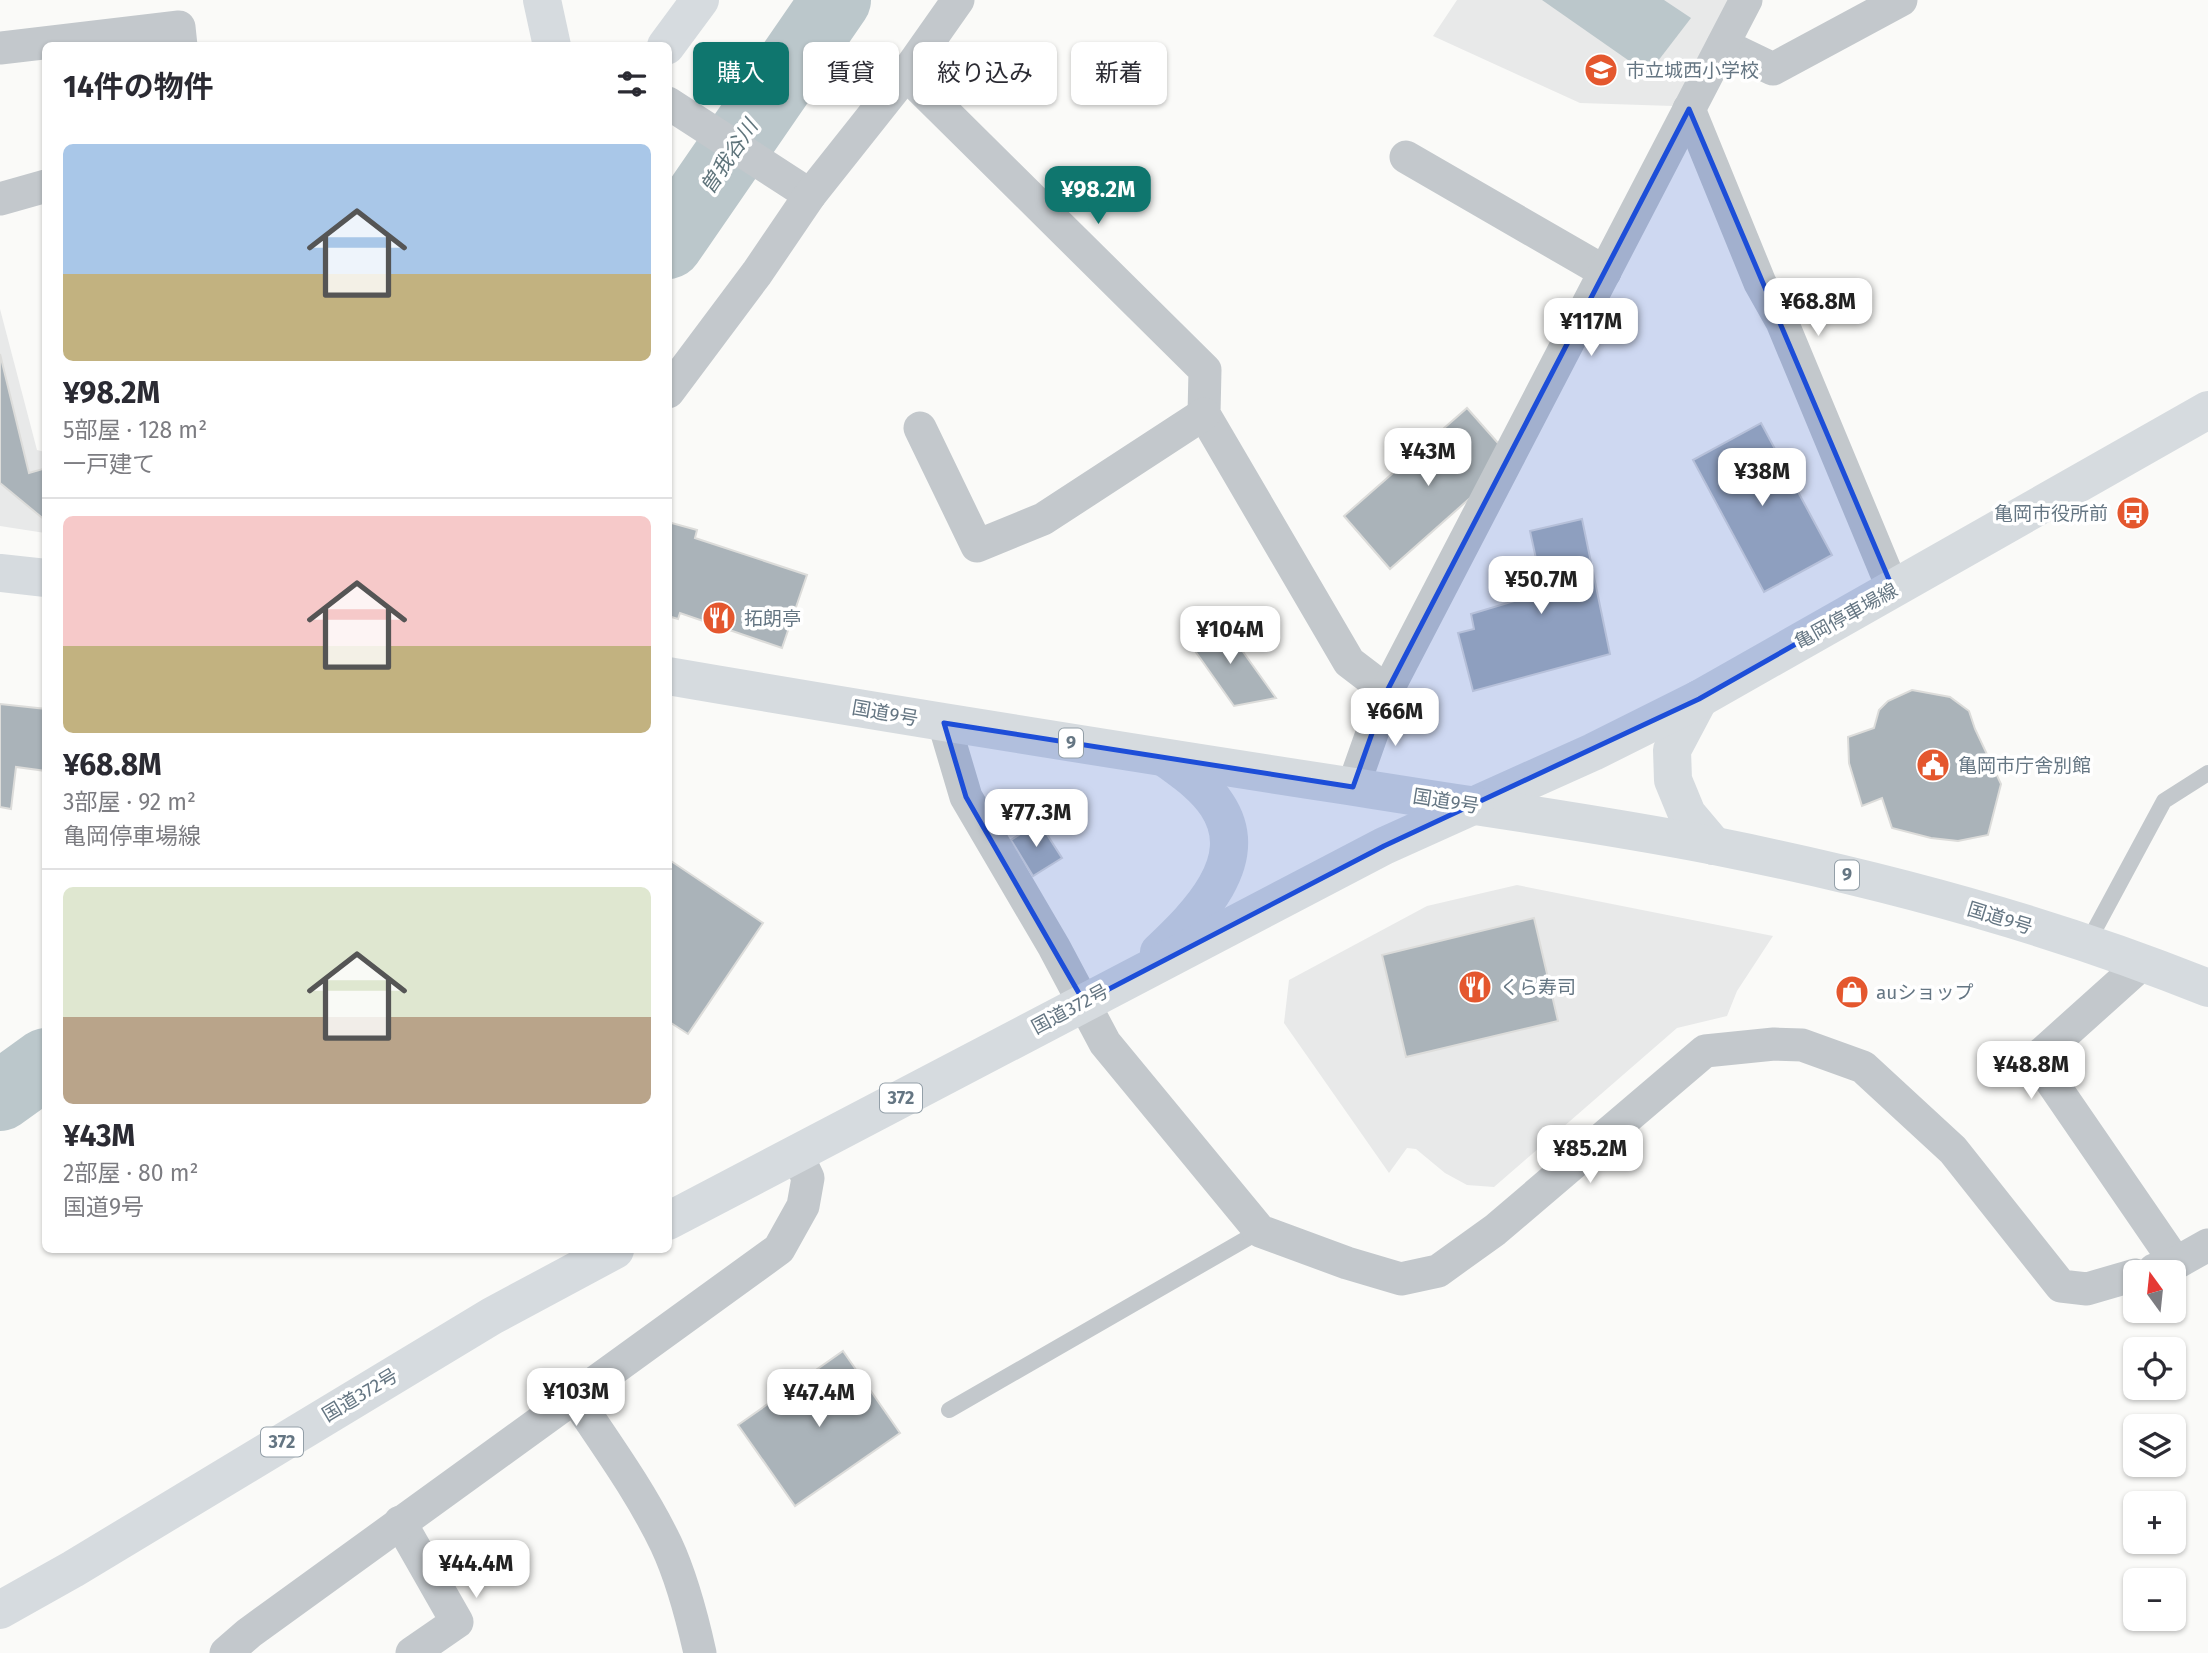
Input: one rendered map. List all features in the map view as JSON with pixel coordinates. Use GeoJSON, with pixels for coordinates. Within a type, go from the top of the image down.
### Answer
{"type":"FeatureCollection","features":[{"type":"Feature","properties":{"kind":"main road"},"geometry":{"type":"LineString","coordinates":[[542,0],[551,42]]}},
{"type":"Feature","properties":{"kind":"main road"},"geometry":{"type":"LineString","coordinates":[[669,42],[699,0]]}},
{"type":"Feature","properties":{"kind":"main road","name":"亀岡停車場線"},"geometry":{"type":"LineString","coordinates":[[1475,806],[1699,699],[2208,410]]}},
{"type":"Feature","properties":{"kind":"main road"},"geometry":{"type":"LineString","coordinates":[[0,573],[42,578]]}},
{"type":"Feature","properties":{"kind":"main road","name":"国道9号"},"geometry":{"type":"LineString","coordinates":[[672,677],[1714,846],[1908,889],[2144,962],[2208,988]]}},
{"type":"Feature","properties":{"kind":"main road"},"geometry":{"type":"LineString","coordinates":[[1699,699],[1672,750],[1673,780],[1687,814],[1714,846]]}},
{"type":"Feature","properties":{"kind":"main road"},"geometry":{"type":"LineString","coordinates":[[1135,975],[1175,937],[1220,882],[1230,845],[1226,824],[1218,806],[1201,785],[1165,757]]}},
{"type":"Feature","properties":{"kind":"main road","name":"国道372号"},"geometry":{"type":"LineString","coordinates":[[672,1219],[1384,846],[1475,806]]}},
{"type":"Feature","properties":{"kind":"main road","name":"国道372号"},"geometry":{"type":"LineString","coordinates":[[0,1610],[85,1562],[492,1316],[609,1253]]}},
{"type":"Feature","properties":{"kind":"street"},"geometry":{"type":"LineString","coordinates":[[672,387],[757,273],[810,195],[906,74],[958,0]]}},
{"type":"Feature","properties":{"kind":"street"},"geometry":{"type":"LineString","coordinates":[[1353,787],[1387,691],[1746,0]]}},
{"type":"Feature","properties":{"kind":"street"},"geometry":{"type":"LineString","coordinates":[[1723,46],[1773,69],[1901,0]]}},
{"type":"Feature","properties":{"kind":"street"},"geometry":{"type":"LineString","coordinates":[[51,42],[179,27],[181,42]]}},
{"type":"Feature","properties":{"kind":"street"},"geometry":{"type":"LineString","coordinates":[[0,48],[42,43]]}},
{"type":"Feature","properties":{"kind":"street"},"geometry":{"type":"LineString","coordinates":[[906,74],[1205,370],[1203,414],[1349,662],[1387,691]]}},
{"type":"Feature","properties":{"kind":"street"},"geometry":{"type":"LineString","coordinates":[[672,106],[810,195]]}},
{"type":"Feature","properties":{"kind":"street"},"geometry":{"type":"LineString","coordinates":[[1689,109],[1760,283],[1782,321],[1893,589]]}},
{"type":"Feature","properties":{"kind":"street"},"geometry":{"type":"LineString","coordinates":[[1406,158],[1605,272]]}},
{"type":"Feature","properties":{"kind":"street"},"geometry":{"type":"LineString","coordinates":[[0,199],[42,187]]}},
{"type":"Feature","properties":{"kind":"street"},"geometry":{"type":"LineString","coordinates":[[920,428],[977,546],[1043,519],[1203,414]]}},
{"type":"Feature","properties":{"kind":"street"},"geometry":{"type":"LineString","coordinates":[[944,723],[967,797],[1105,1043],[1260,1231],[1347,1263],[1401,1279],[1438,1270],[1494,1230],[1705,1051],[1774,1044],[1802,1045],[1863,1067],[1954,1150],[2061,1286],[2087,1289],[2123,1278]]}},
{"type":"Feature","properties":{"kind":"street"},"geometry":{"type":"LineString","coordinates":[[2144,962],[2036,1059],[2156,1260]]}},
{"type":"Feature","properties":{"kind":"street"},"geometry":{"type":"LineString","coordinates":[[226,1653],[249,1633],[400,1522],[779,1249],[803,1206],[808,1178],[796,1153]]}},
{"type":"Feature","properties":{"kind":"street"},"geometry":{"type":"LineString","coordinates":[[2177,1260],[2208,1245]]}},
{"type":"Feature","properties":{"kind":"street"},"geometry":{"type":"LineString","coordinates":[[575,1396],[626,1474],[667,1545],[693,1618],[700,1653]]}},
{"type":"Feature","properties":{"kind":"street"},"geometry":{"type":"LineString","coordinates":[[400,1522],[457,1622],[412,1653]]}},
{"type":"Feature","properties":{"kind":"lane"},"geometry":{"type":"LineString","coordinates":[[2087,944],[2164,801],[2208,773]]}},
{"type":"Feature","properties":{"kind":"lane"},"geometry":{"type":"LineString","coordinates":[[949,1409],[1260,1231]]}},
{"type":"Feature","properties":{"kind":"highlighted area"},"geometry":{"type":"Polygon","coordinates":[[[1689,109],[1893,589],[1699,699],[1384,846],[1084,1002],[966,797],[944,723],[1353,787],[1387,691],[1689,109]]]}},
{"type":"Feature","properties":{"kind":"shaded area","name":"市立城西小学校"},"geometry":{"type":"Polygon","coordinates":[[[1457,0],[1735,0],[1673,106],[1580,103],[1433,36],[1457,0]]]}},
{"type":"Feature","properties":{"kind":"shaded area"},"geometry":{"type":"Polygon","coordinates":[[[1542,0],[1664,0],[1691,18],[1648,74],[1542,0]]]}},
{"type":"Feature","properties":{"kind":"shaded area"},"geometry":{"type":"Polygon","coordinates":[[[0,309],[37,450],[42,451],[42,533],[0,526],[0,309]]]}},
{"type":"Feature","properties":{"kind":"shaded area"},"geometry":{"type":"Polygon","coordinates":[[[1517,885],[1773,936],[1737,991],[1727,1016],[1677,1028],[1494,1187],[1467,1185],[1445,1173],[1416,1149],[1407,1148],[1389,1173],[1284,1023],[1289,980],[1427,906],[1517,885]]]}},
{"type":"Feature","properties":{"kind":"building"},"geometry":{"type":"Polygon","coordinates":[[[0,354],[29,473],[42,469],[42,518],[0,483],[0,354]]]}},
{"type":"Feature","properties":{"kind":"building"},"geometry":{"type":"Polygon","coordinates":[[[1467,408],[1513,460],[1390,569],[1344,516],[1467,408]]]}},
{"type":"Feature","properties":{"kind":"building"},"geometry":{"type":"Polygon","coordinates":[[[1761,423],[1832,555],[1764,592],[1693,460],[1761,423]]]}},
{"type":"Feature","properties":{"kind":"building"},"geometry":{"type":"Polygon","coordinates":[[[1582,519],[1610,654],[1473,691],[1458,633],[1474,629],[1471,614],[1548,591],[1546,586],[1525,590],[1520,572],[1538,568],[1530,531],[1582,519]]]}},
{"type":"Feature","properties":{"kind":"building"},"geometry":{"type":"Polygon","coordinates":[[[672,523],[697,530],[695,538],[807,575],[782,648],[680,613],[678,619],[672,617],[672,523]]]}},
{"type":"Feature","properties":{"kind":"building"},"geometry":{"type":"Polygon","coordinates":[[[1221,621],[1276,698],[1234,706],[1188,641],[1221,621]]]}},
{"type":"Feature","properties":{"kind":"building"},"geometry":{"type":"Polygon","coordinates":[[[1912,690],[1950,697],[1969,711],[2001,784],[1988,835],[1958,841],[1931,838],[1892,828],[1882,798],[1862,806],[1849,763],[1848,737],[1874,728],[1879,710],[1888,701],[1912,690]]]}},
{"type":"Feature","properties":{"kind":"building"},"geometry":{"type":"Polygon","coordinates":[[[0,704],[42,709],[42,770],[16,767],[11,809],[0,807],[0,704]]]}},
{"type":"Feature","properties":{"kind":"building"},"geometry":{"type":"Polygon","coordinates":[[[1039,822],[1062,858],[1033,876],[1011,840],[1039,822]]]}},
{"type":"Feature","properties":{"kind":"building"},"geometry":{"type":"Polygon","coordinates":[[[672,862],[763,923],[688,1034],[672,1024],[672,862]]]}},
{"type":"Feature","properties":{"kind":"building"},"geometry":{"type":"Polygon","coordinates":[[[1534,918],[1558,1021],[1406,1057],[1382,955],[1534,918]]]}},
{"type":"Feature","properties":{"kind":"building"},"geometry":{"type":"Polygon","coordinates":[[[843,1351],[900,1433],[795,1506],[738,1425],[843,1351]]]}},
{"type":"Feature","properties":{"kind":"waterway","name":"曽我谷川"},"geometry":{"type":"LineString","coordinates":[[672,238],[836,0]]}},
{"type":"Feature","properties":{"kind":"waterway","name":"曽我谷川"},"geometry":{"type":"LineString","coordinates":[[0,1096],[42,1066]]}},
{"type":"Feature","properties":{"kind":"place","name":"市立城西小学校"},"geometry":{"type":"Point","coordinates":[1601,70]}},
{"type":"Feature","properties":{"kind":"place","name":"亀岡市役所前"},"geometry":{"type":"Point","coordinates":[2133,513]}},
{"type":"Feature","properties":{"kind":"place","name":"拓朗亭"},"geometry":{"type":"Point","coordinates":[719,618]}},
{"type":"Feature","properties":{"kind":"place","name":"亀岡市庁舎別館"},"geometry":{"type":"Point","coordinates":[1933,765]}},
{"type":"Feature","properties":{"kind":"place","name":"くら寿司"},"geometry":{"type":"Point","coordinates":[1475,987]}},
{"type":"Feature","properties":{"kind":"place","name":"auショップ"},"geometry":{"type":"Point","coordinates":[1852,992]}}]}
